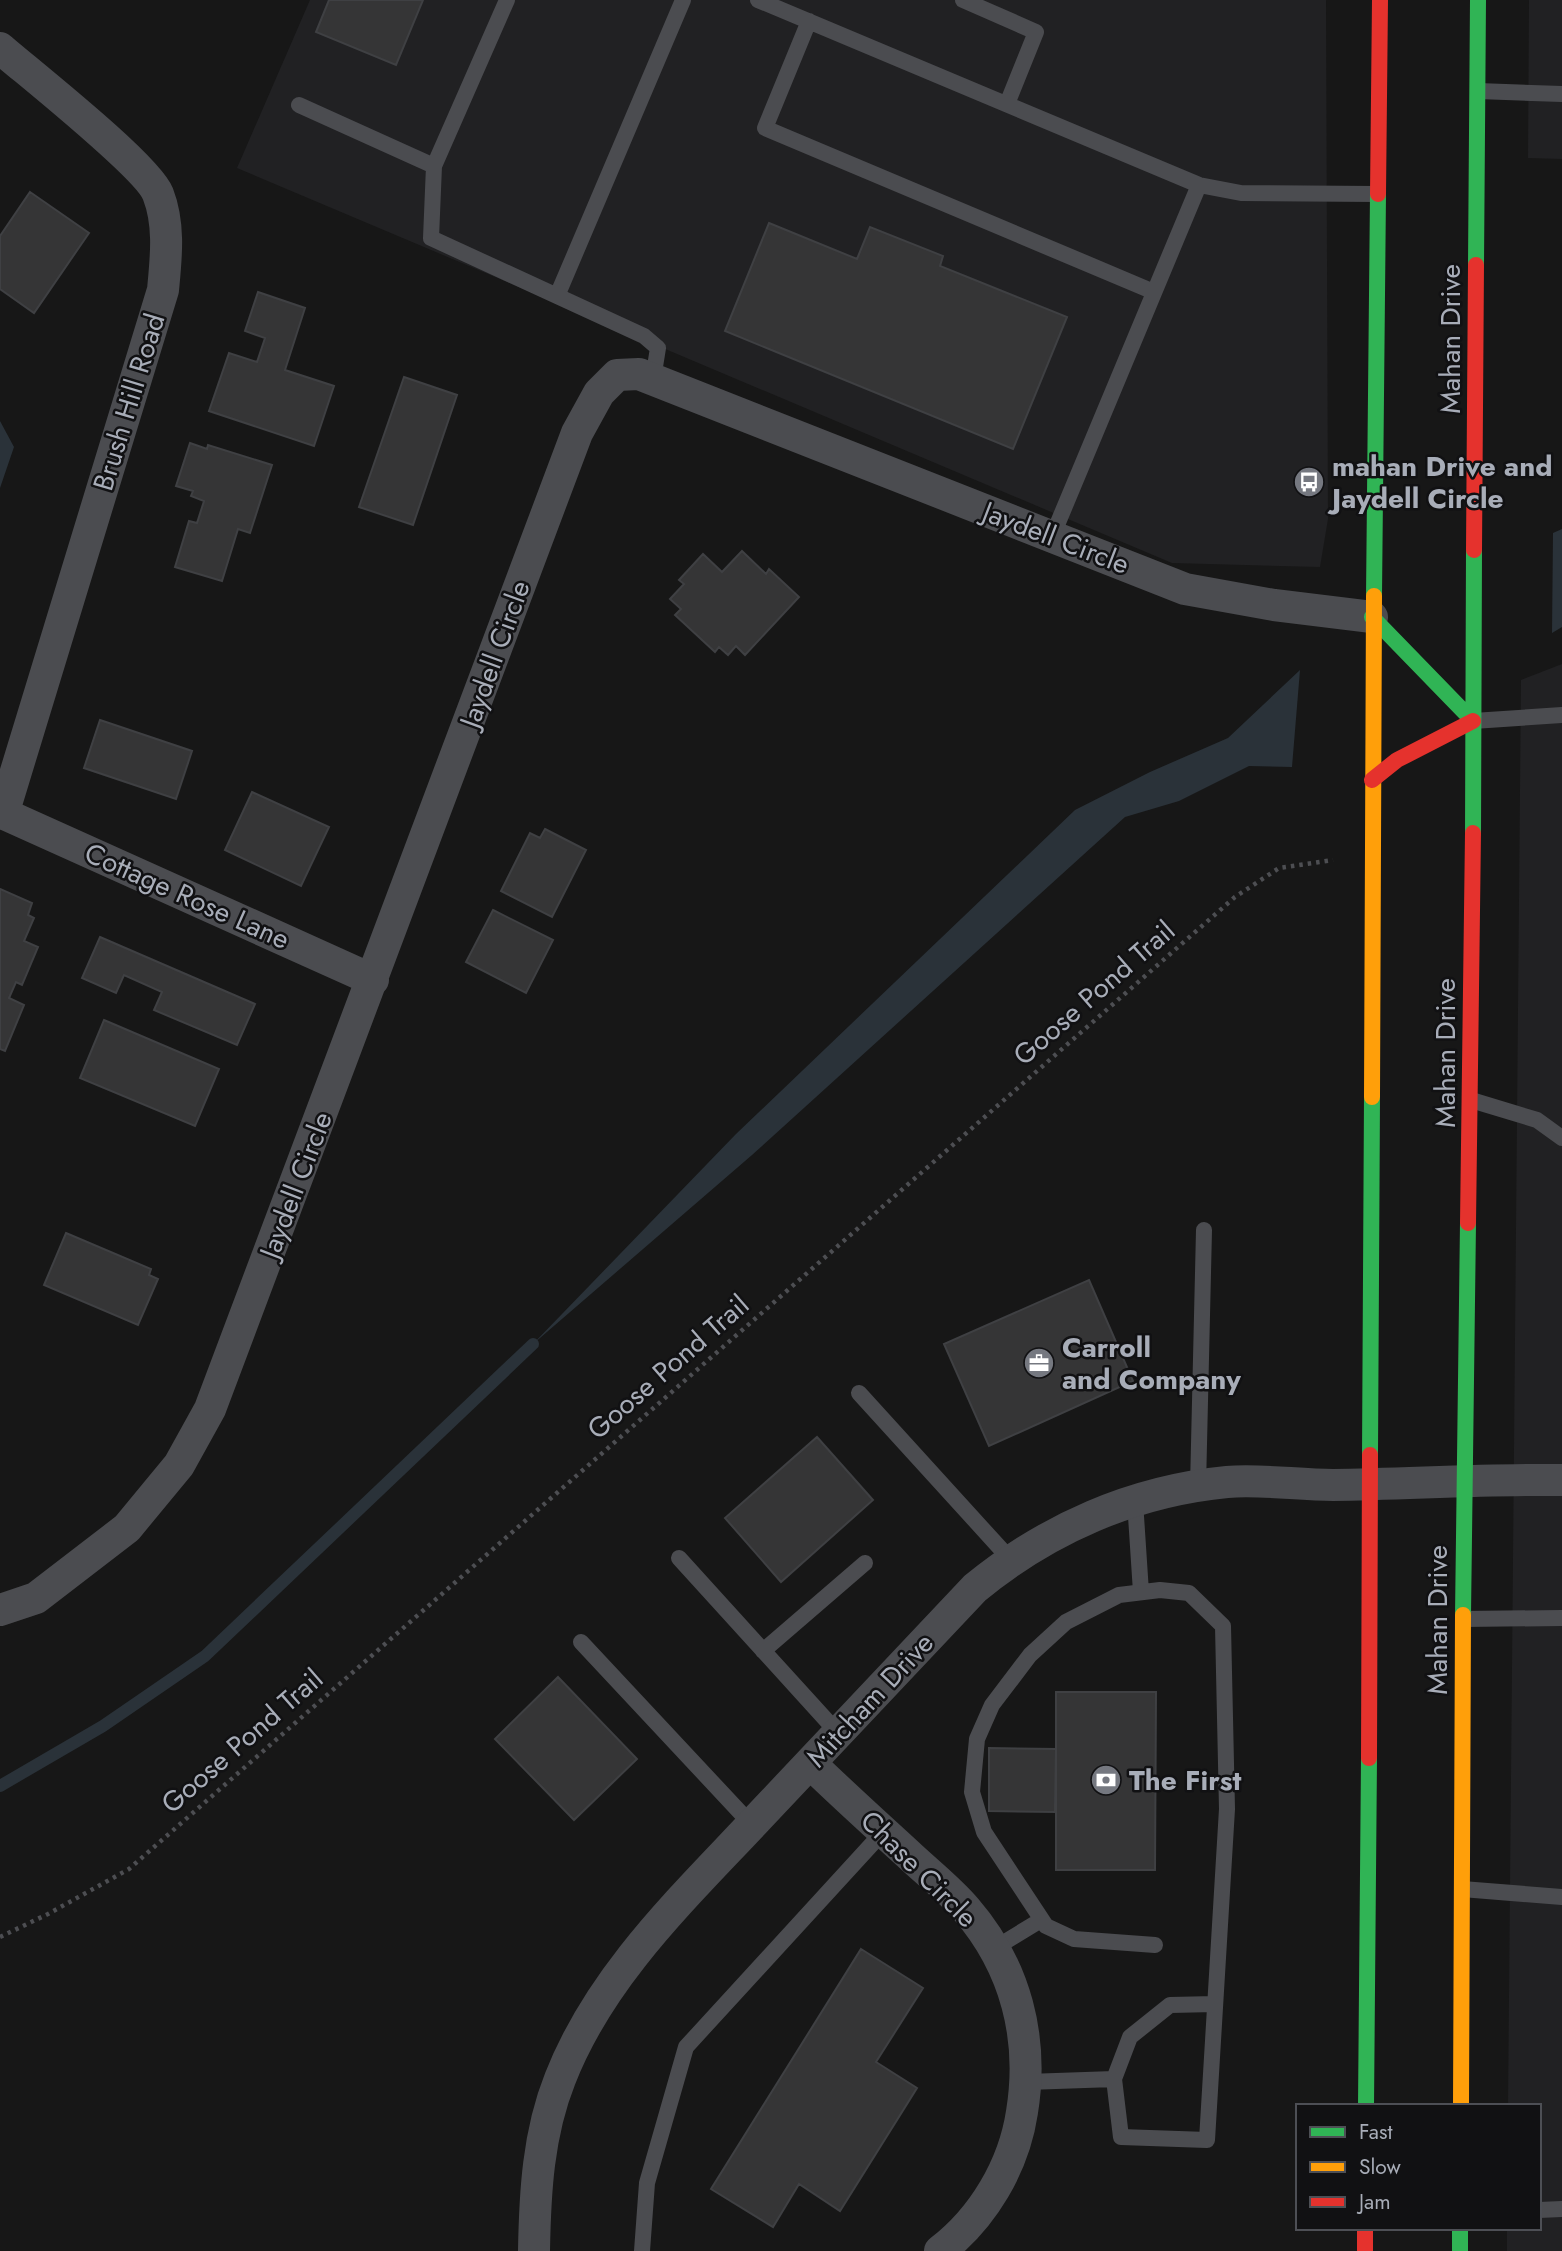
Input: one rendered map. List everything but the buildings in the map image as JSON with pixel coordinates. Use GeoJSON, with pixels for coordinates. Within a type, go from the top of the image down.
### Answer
{"type":"FeatureCollection","features":[{"type":"Feature","properties":{"kind":"main road"},"geometry":{"type":"LineString","coordinates":[[1366,2104],[1372,1484],[1372,617],[1380,0]]}},
{"type":"Feature","properties":{"kind":"main road","name":"Mahan Drive"},"geometry":{"type":"LineString","coordinates":[[1461,2104],[1463,1481],[1471,1100],[1478,0]]}},
{"type":"Feature","properties":{"kind":"main road"},"geometry":{"type":"LineString","coordinates":[[1372,617],[1473,721],[1397,760],[1372,780]]}},
{"type":"Feature","properties":{"kind":"main road"},"geometry":{"type":"LineString","coordinates":[[1365,2230],[1365,2251]]}},
{"type":"Feature","properties":{"kind":"main road"},"geometry":{"type":"LineString","coordinates":[[1460,2230],[1460,2251]]}},
{"type":"Feature","properties":{"kind":"street","name":"Brush Hill Road"},"geometry":{"type":"LineString","coordinates":[[0,48],[131,162],[158,192],[168,243],[163,290],[1,813]]}},
{"type":"Feature","properties":{"kind":"street","name":"Jaydell Circle"},"geometry":{"type":"LineString","coordinates":[[0,1611],[36,1598],[127,1528],[179,1465],[210,1409],[577,433],[599,393],[617,375],[639,374],[653,379],[1185,589],[1274,605],[1372,617]]}},
{"type":"Feature","properties":{"kind":"street","name":"Cottage Rose Lane"},"geometry":{"type":"LineString","coordinates":[[1,813],[373,980]]}},
{"type":"Feature","properties":{"kind":"street","name":"Mitcham Drive"},"geometry":{"type":"LineString","coordinates":[[534,2251],[535,2191],[543,2134],[559,2081],[579,2036],[606,1991],[667,1916],[838,1733],[975,1588],[1010,1559],[1054,1533],[1108,1508],[1228,1482],[1372,1484],[1562,1480]]}},
{"type":"Feature","properties":{"kind":"street","name":"Chase Circle"},"geometry":{"type":"LineString","coordinates":[[810,1763],[965,1908],[995,1948],[1016,1993],[1024,2029],[1027,2082],[1019,2133],[1006,2169],[977,2215],[958,2237],[940,2251]]}},
{"type":"Feature","properties":{"kind":"lane"},"geometry":{"type":"LineString","coordinates":[[507,0],[433,166],[431,238],[644,336],[657,348],[653,379]]}},
{"type":"Feature","properties":{"kind":"lane"},"geometry":{"type":"LineString","coordinates":[[557,296],[683,0]]}},
{"type":"Feature","properties":{"kind":"lane"},"geometry":{"type":"LineString","coordinates":[[758,0],[1199,185],[1241,194],[1377,194]]}},
{"type":"Feature","properties":{"kind":"lane"},"geometry":{"type":"LineString","coordinates":[[963,0],[1036,32],[1007,104]]}},
{"type":"Feature","properties":{"kind":"lane"},"geometry":{"type":"LineString","coordinates":[[809,21],[765,128],[1154,292]]}},
{"type":"Feature","properties":{"kind":"lane"},"geometry":{"type":"LineString","coordinates":[[1478,91],[1562,94]]}},
{"type":"Feature","properties":{"kind":"lane"},"geometry":{"type":"LineString","coordinates":[[299,105],[433,166]]}},
{"type":"Feature","properties":{"kind":"lane"},"geometry":{"type":"LineString","coordinates":[[1052,537],[1199,185]]}},
{"type":"Feature","properties":{"kind":"lane"},"geometry":{"type":"LineString","coordinates":[[1473,721],[1562,715]]}},
{"type":"Feature","properties":{"kind":"lane"},"geometry":{"type":"LineString","coordinates":[[1471,1100],[1537,1120],[1562,1138]]}},
{"type":"Feature","properties":{"kind":"lane"},"geometry":{"type":"LineString","coordinates":[[1198,1487],[1203,1230]]}},
{"type":"Feature","properties":{"kind":"lane"},"geometry":{"type":"LineString","coordinates":[[859,1393],[1010,1559]]}},
{"type":"Feature","properties":{"kind":"lane"},"geometry":{"type":"LineString","coordinates":[[1135,1501],[1141,1592]]}},
{"type":"Feature","properties":{"kind":"lane"},"geometry":{"type":"LineString","coordinates":[[679,1558],[838,1733]]}},
{"type":"Feature","properties":{"kind":"lane"},"geometry":{"type":"LineString","coordinates":[[763,1651],[865,1563]]}},
{"type":"Feature","properties":{"kind":"lane"},"geometry":{"type":"LineString","coordinates":[[1155,1945],[1074,1939],[1046,1926],[1013,1872],[984,1832],[972,1792],[978,1738],[992,1705],[1030,1655],[1066,1622],[1119,1595],[1141,1592],[1189,1593],[1223,1626],[1227,1809],[1207,2140],[1121,2137],[1114,2079],[1130,2037],[1170,2005],[1215,2004]]}},
{"type":"Feature","properties":{"kind":"lane"},"geometry":{"type":"LineString","coordinates":[[1463,1619],[1562,1618]]}},
{"type":"Feature","properties":{"kind":"lane"},"geometry":{"type":"LineString","coordinates":[[581,1642],[752,1825]]}},
{"type":"Feature","properties":{"kind":"lane"},"geometry":{"type":"LineString","coordinates":[[642,2251],[647,2183],[686,2047],[883,1832]]}},
{"type":"Feature","properties":{"kind":"lane"},"geometry":{"type":"LineString","coordinates":[[1462,1889],[1562,1897]]}},
{"type":"Feature","properties":{"kind":"lane"},"geometry":{"type":"LineString","coordinates":[[995,1948],[1041,1920]]}},
{"type":"Feature","properties":{"kind":"lane"},"geometry":{"type":"LineString","coordinates":[[1027,2082],[1114,2079]]}},
{"type":"Feature","properties":{"kind":"lane"},"geometry":{"type":"LineString","coordinates":[[1541,2210],[1562,2209]]}},
{"type":"Feature","properties":{"kind":"path","name":"Goose Pond Trail"},"geometry":{"type":"LineString","coordinates":[[0,1937],[129,1869],[1235,897],[1279,868],[1371,854]]}},
{"type":"Feature","properties":{"kind":"shaded area"},"geometry":{"type":"Polygon","coordinates":[[[310,0],[1326,0],[1328,519],[1320,567],[1172,563],[237,168],[310,0]]]}},
{"type":"Feature","properties":{"kind":"shaded area"},"geometry":{"type":"Polygon","coordinates":[[[1529,0],[1562,0],[1562,159],[1528,158],[1529,0]]]}},
{"type":"Feature","properties":{"kind":"shaded area"},"geometry":{"type":"Polygon","coordinates":[[[0,421],[14,447],[0,488],[0,421]]]}},
{"type":"Feature","properties":{"kind":"shaded area"},"geometry":{"type":"Polygon","coordinates":[[[1562,529],[1562,627],[1552,633],[1553,533],[1562,529]]]}},
{"type":"Feature","properties":{"kind":"shaded area"},"geometry":{"type":"Polygon","coordinates":[[[1562,664],[1562,2251],[1507,2251],[1507,2230],[1541,2230],[1541,2104],[1508,2104],[1521,680],[1562,664]]]}},
{"type":"Feature","properties":{"kind":"shaded area"},"geometry":{"type":"Polygon","coordinates":[[[1300,670],[1292,767],[1249,766],[1179,801],[1125,817],[752,1155],[533,1344],[736,1134],[1075,810],[1150,772],[1228,738],[1300,670]]]}},
{"type":"Feature","properties":{"kind":"waterway"},"geometry":{"type":"LineString","coordinates":[[0,1786],[103,1726],[205,1656],[533,1344]]}},
{"type":"Feature","properties":{"kind":"traffic: fast"},"geometry":{"type":"LineString","coordinates":[[1476,265],[1478,0]]}},
{"type":"Feature","properties":{"kind":"traffic: fast"},"geometry":{"type":"LineString","coordinates":[[1374,596],[1378,194]]}},
{"type":"Feature","properties":{"kind":"traffic: fast"},"geometry":{"type":"LineString","coordinates":[[1473,833],[1474,550]]}},
{"type":"Feature","properties":{"kind":"traffic: fast"},"geometry":{"type":"LineString","coordinates":[[1372,617],[1473,721]]}},
{"type":"Feature","properties":{"kind":"traffic: fast"},"geometry":{"type":"LineString","coordinates":[[1370,1455],[1372,1097]]}},
{"type":"Feature","properties":{"kind":"traffic: fast"},"geometry":{"type":"LineString","coordinates":[[1463,1615],[1468,1223]]}},
{"type":"Feature","properties":{"kind":"traffic: fast"},"geometry":{"type":"LineString","coordinates":[[1366,2104],[1369,1758]]}},
{"type":"Feature","properties":{"kind":"traffic: fast"},"geometry":{"type":"LineString","coordinates":[[1460,2230],[1460,2251]]}},
{"type":"Feature","properties":{"kind":"traffic: slow"},"geometry":{"type":"LineString","coordinates":[[1372,1097],[1374,596]]}},
{"type":"Feature","properties":{"kind":"traffic: slow"},"geometry":{"type":"LineString","coordinates":[[1461,2104],[1463,1615]]}},
{"type":"Feature","properties":{"kind":"traffic: jam"},"geometry":{"type":"LineString","coordinates":[[1378,194],[1380,0]]}},
{"type":"Feature","properties":{"kind":"traffic: jam"},"geometry":{"type":"LineString","coordinates":[[1474,550],[1476,265]]}},
{"type":"Feature","properties":{"kind":"traffic: jam"},"geometry":{"type":"LineString","coordinates":[[1372,780],[1397,760],[1473,721]]}},
{"type":"Feature","properties":{"kind":"traffic: jam"},"geometry":{"type":"LineString","coordinates":[[1468,1223],[1473,833]]}},
{"type":"Feature","properties":{"kind":"traffic: jam"},"geometry":{"type":"LineString","coordinates":[[1369,1758],[1370,1455]]}},
{"type":"Feature","properties":{"kind":"traffic: jam"},"geometry":{"type":"LineString","coordinates":[[1365,2230],[1365,2251]]}},
{"type":"Feature","properties":{"kind":"place","name":"mahan Drive and Jaydell Circle"},"geometry":{"type":"Point","coordinates":[1309,482]}},
{"type":"Feature","properties":{"kind":"place","name":"Carroll and Company"},"geometry":{"type":"Point","coordinates":[1039,1363]}},
{"type":"Feature","properties":{"kind":"place","name":"The First"},"geometry":{"type":"Point","coordinates":[1106,1780]}}]}
